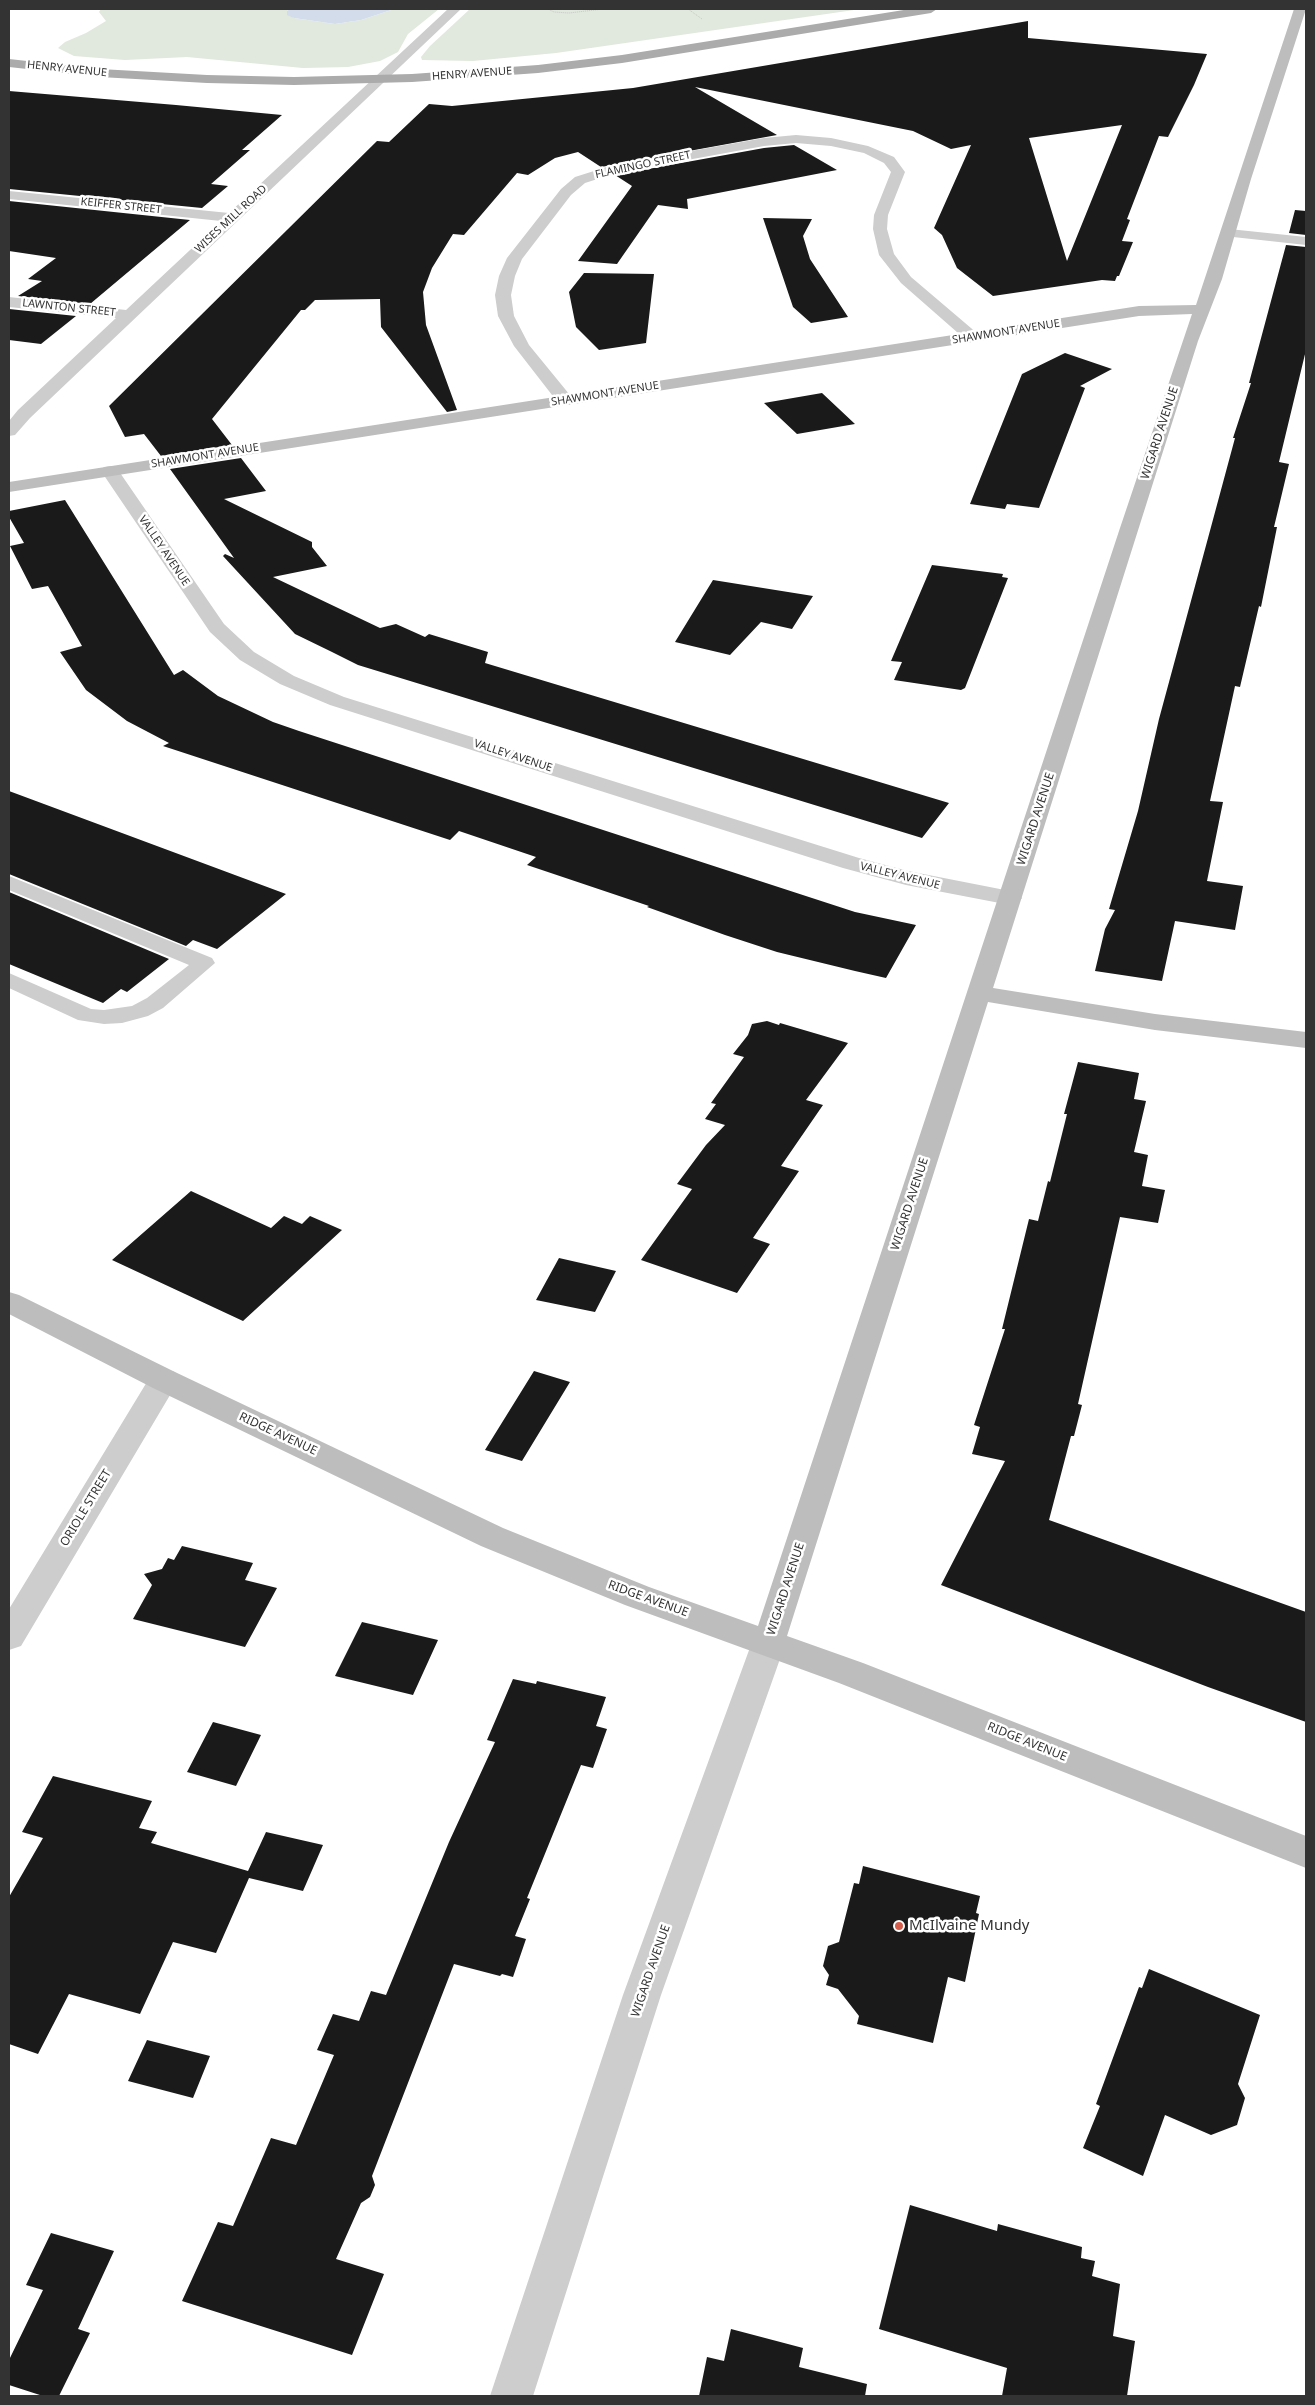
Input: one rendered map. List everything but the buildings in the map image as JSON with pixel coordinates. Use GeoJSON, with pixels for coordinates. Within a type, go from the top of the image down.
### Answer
{"type":"FeatureCollection","features":[{"type":"Feature","properties":{"kind":"main road","name":"HENRY AVENUE"},"geometry":{"type":"LineString","coordinates":[[9,63],[100,73],[174,78],[294,81],[381,80],[494,73],[622,59],[931,9]]}},
{"type":"Feature","properties":{"kind":"street","name":"WISES MILL ROAD"},"geometry":{"type":"LineString","coordinates":[[9,431],[24,414],[455,9]]}},
{"type":"Feature","properties":{"kind":"street","name":"WIGARD AVENUE"},"geometry":{"type":"LineString","coordinates":[[511,2396],[642,1996],[769,1642],[1129,528],[1190,342],[1229,233],[1300,9]]}},
{"type":"Feature","properties":{"kind":"street","name":"FLAMINGO STREET"},"geometry":{"type":"LineString","coordinates":[[565,400],[514,335],[506,316],[503,295],[507,276],[515,258],[571,186],[589,176],[613,169],[779,140],[832,142],[858,147],[889,160],[898,172],[881,215],[880,229],[888,255],[896,268],[919,292],[972,337]]}},
{"type":"Feature","properties":{"kind":"street","name":"KEIFFER STREET"},"geometry":{"type":"LineString","coordinates":[[9,195],[233,218]]}},
{"type":"Feature","properties":{"kind":"street"},"geometry":{"type":"LineString","coordinates":[[1229,233],[1306,241]]}},
{"type":"Feature","properties":{"kind":"street","name":"LAWNTON STREET"},"geometry":{"type":"LineString","coordinates":[[9,302],[129,315]]}},
{"type":"Feature","properties":{"kind":"street","name":"SHAWMONT AVENUE"},"geometry":{"type":"LineString","coordinates":[[9,486],[1139,311],[1203,310]]}},
{"type":"Feature","properties":{"kind":"street","name":"VALLEY AVENUE"},"geometry":{"type":"LineString","coordinates":[[110,471],[217,628],[231,643],[264,668],[302,687],[337,701],[851,864],[906,878],[1010,898]]}},
{"type":"Feature","properties":{"kind":"street"},"geometry":{"type":"LineString","coordinates":[[978,993],[1155,1022],[1306,1040]]}},
{"type":"Feature","properties":{"kind":"street","name":"RIDGE AVENUE"},"geometry":{"type":"LineString","coordinates":[[9,1302],[164,1380],[492,1537],[636,1596],[769,1642],[1306,1852]]}},
{"type":"Feature","properties":{"kind":"street","name":"ORIOLE STREET"},"geometry":{"type":"LineString","coordinates":[[9,1637],[164,1380]]}},
{"type":"Feature","properties":{"kind":"lane"},"geometry":{"type":"LineString","coordinates":[[9,882],[204,963],[155,1003],[140,1011],[122,1016],[86,1015],[9,980]]}},
{"type":"Feature","properties":{"kind":"path"},"geometry":{"type":"LineString","coordinates":[[548,9],[554,12],[569,13],[604,9]]}},
{"type":"Feature","properties":{"kind":"shaded area"},"geometry":{"type":"Polygon","coordinates":[[[101,9],[290,9],[287,11],[294,18],[335,24],[361,20],[394,9],[439,9],[408,34],[398,52],[380,61],[348,67],[303,68],[187,57],[125,60],[74,56],[58,48],[65,42],[86,33],[106,21],[99,12],[101,9]]]}},
{"type":"Feature","properties":{"kind":"shaded area"},"geometry":{"type":"Polygon","coordinates":[[[470,9],[861,9],[556,53],[473,61],[422,60],[421,57],[430,46],[470,9]]]}},
{"type":"Feature","properties":{"kind":"water"},"geometry":{"type":"Polygon","coordinates":[[[290,9],[394,9],[361,20],[335,24],[294,18],[287,15],[287,11],[290,9]]]}},
{"type":"Feature","properties":{"kind":"place","name":"McIlvaine Mundy"},"geometry":{"type":"Point","coordinates":[899,1926]}}]}
